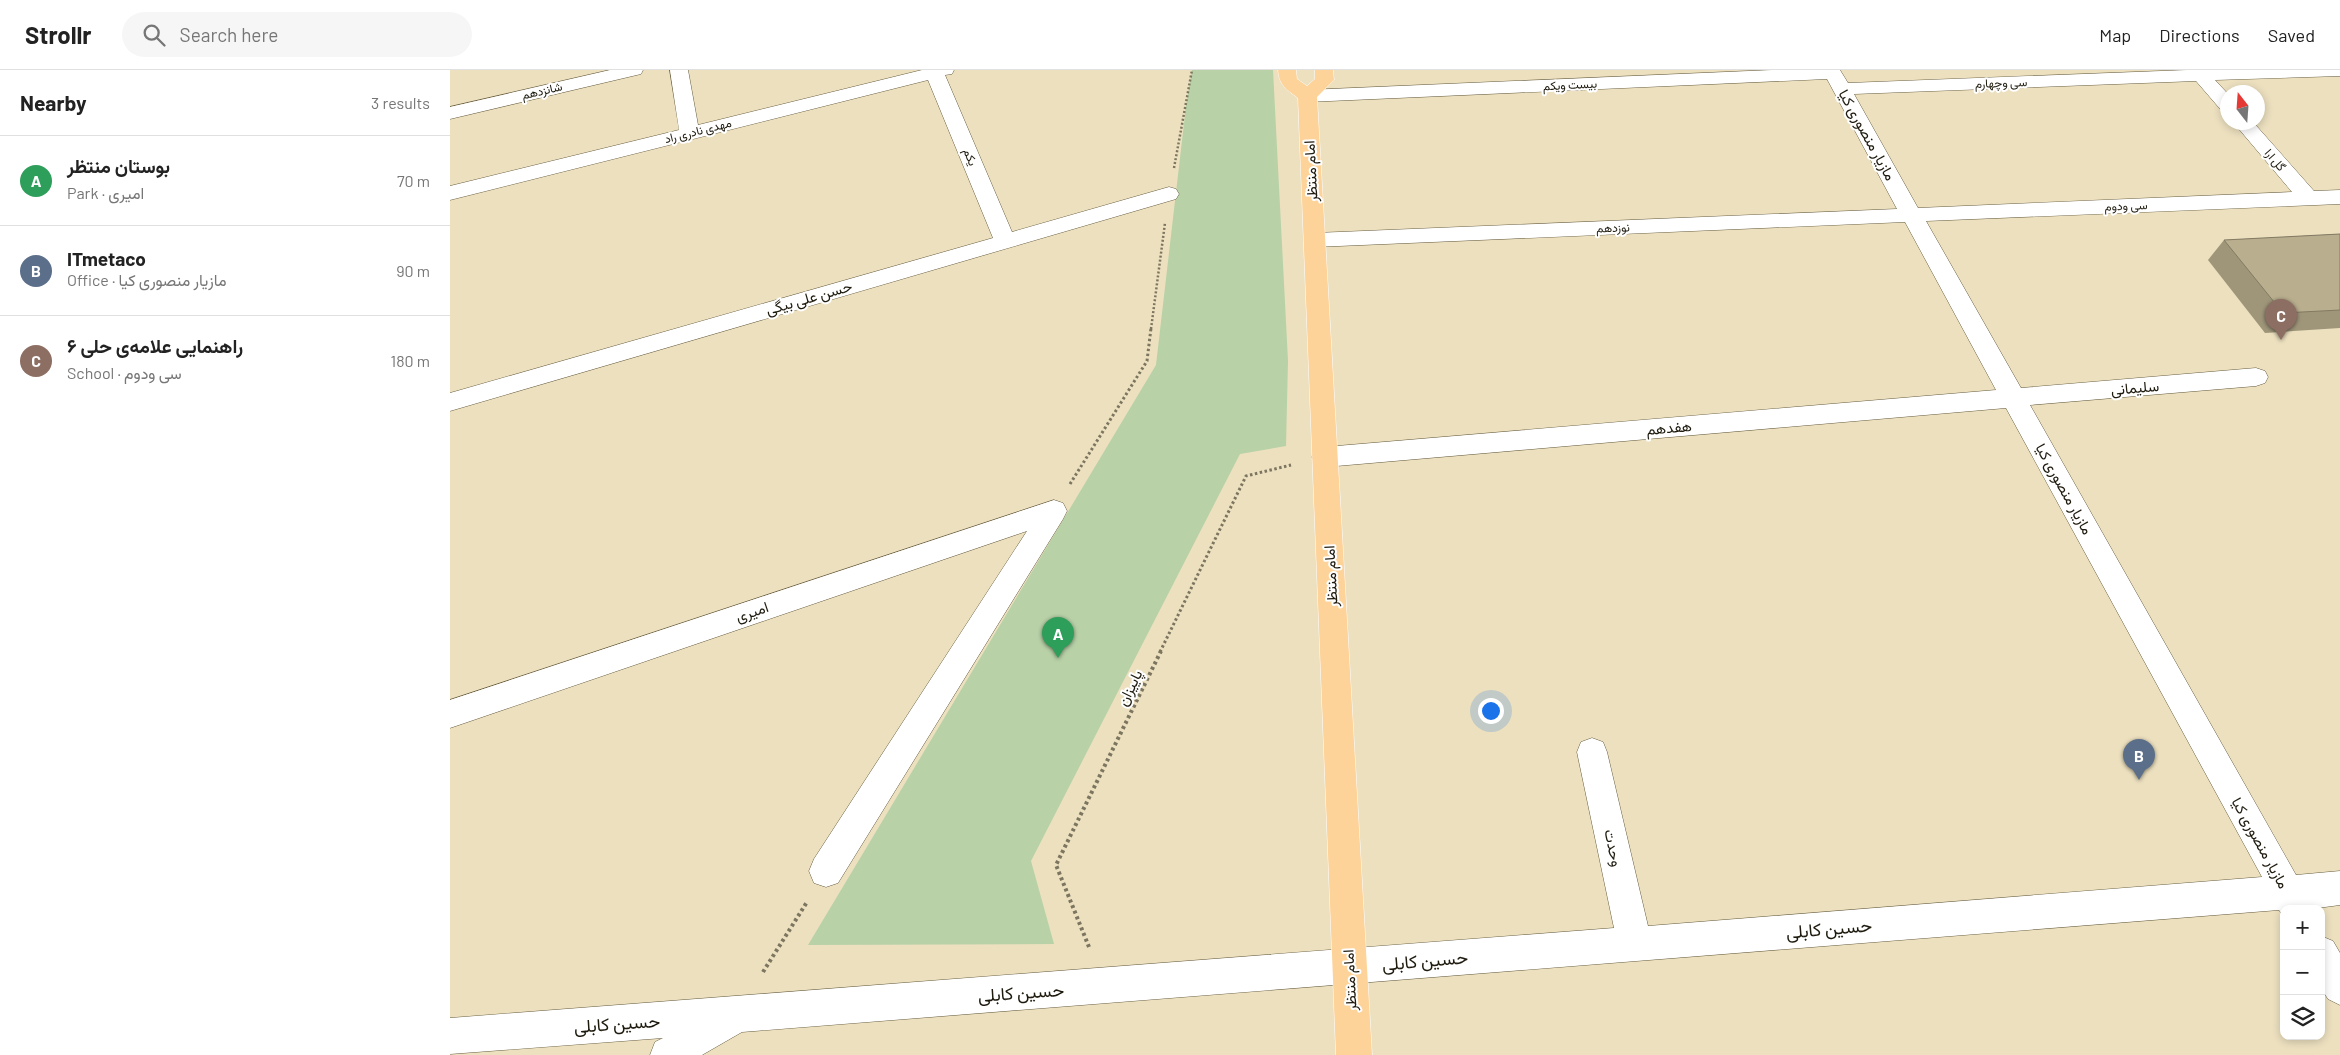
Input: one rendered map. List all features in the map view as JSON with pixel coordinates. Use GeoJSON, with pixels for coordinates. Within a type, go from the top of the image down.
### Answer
{"type":"FeatureCollection","features":[{"type":"Feature","properties":{"kind":"main road"},"geometry":{"type":"LineString","coordinates":[[1287,70],[1288,81],[1307,96],[1325,80],[1324,70]]}},
{"type":"Feature","properties":{"kind":"main road","name":"امام منتظر"},"geometry":{"type":"LineString","coordinates":[[1307,96],[1354,1055]]}},
{"type":"Feature","properties":{"kind":"street","name":"شانزدهم"},"geometry":{"type":"LineString","coordinates":[[450,112],[634,70]]}},
{"type":"Feature","properties":{"kind":"street"},"geometry":{"type":"LineString","coordinates":[[679,70],[689,133]]}},
{"type":"Feature","properties":{"kind":"street","name":"سی وچهارم"},"geometry":{"type":"LineString","coordinates":[[1835,77],[2340,70]]}},
{"type":"Feature","properties":{"kind":"street","name":"مهدی نادری راد"},"geometry":{"type":"LineString","coordinates":[[450,193],[940,71]]}},
{"type":"Feature","properties":{"kind":"street","name":"یکم"},"geometry":{"type":"LineString","coordinates":[[940,71],[1005,241]]}},
{"type":"Feature","properties":{"kind":"street"},"geometry":{"type":"LineString","coordinates":[[2198,73],[2220,97]]}},
{"type":"Feature","properties":{"kind":"street","name":"بیست ویکم"},"geometry":{"type":"LineString","coordinates":[[1307,96],[1835,77]]}},
{"type":"Feature","properties":{"kind":"street","name":"مازیار منصوری کیا"},"geometry":{"type":"LineString","coordinates":[[1835,77],[2292,900]]}},
{"type":"Feature","properties":{"kind":"street","name":"گل ارا"},"geometry":{"type":"LineString","coordinates":[[2249,130],[2308,198]]}},
{"type":"Feature","properties":{"kind":"street","name":"حسن علی بیگی"},"geometry":{"type":"LineString","coordinates":[[450,402],[1169,194]]}},
{"type":"Feature","properties":{"kind":"street","name":"سی ودوم"},"geometry":{"type":"LineString","coordinates":[[1912,215],[2340,197]]}},
{"type":"Feature","properties":{"kind":"street","name":"نوزدهم"},"geometry":{"type":"LineString","coordinates":[[1315,240],[1912,215]]}},
{"type":"Feature","properties":{"kind":"street","name":"سلیمانی"},"geometry":{"type":"LineString","coordinates":[[2014,398],[2256,377]]}},
{"type":"Feature","properties":{"kind":"street","name":"هفدهم"},"geometry":{"type":"LineString","coordinates":[[1325,457],[2014,398]]}},
{"type":"Feature","properties":{"kind":"street"},"geometry":{"type":"LineString","coordinates":[[826,871],[1054,511]]}},
{"type":"Feature","properties":{"kind":"street","name":"امیری"},"geometry":{"type":"LineString","coordinates":[[450,714],[1054,511]]}},
{"type":"Feature","properties":{"kind":"street","name":"وحدت"},"geometry":{"type":"LineString","coordinates":[[1592,752],[1635,944]]}},
{"type":"Feature","properties":{"kind":"street","name":"حسین کابلی"},"geometry":{"type":"LineString","coordinates":[[450,1036],[1635,944],[2292,900],[2340,888]]}},
{"type":"Feature","properties":{"kind":"street"},"geometry":{"type":"LineString","coordinates":[[2325,960],[2340,987]]}},
{"type":"Feature","properties":{"kind":"street"},"geometry":{"type":"LineString","coordinates":[[668,1055],[736,1015]]}},
{"type":"Feature","properties":{"kind":"path"},"geometry":{"type":"LineString","coordinates":[[1054,511],[1147,361],[1169,194],[1192,70]]}},
{"type":"Feature","properties":{"kind":"path","name":"پاییزان"},"geometry":{"type":"LineString","coordinates":[[1104,986],[1056,865],[1246,476],[1325,457]]}},
{"type":"Feature","properties":{"kind":"path"},"geometry":{"type":"LineString","coordinates":[[736,1015],[826,871]]}},
{"type":"Feature","properties":{"kind":"green space"},"geometry":{"type":"Polygon","coordinates":[[[1192,70],[1273,70],[1288,361],[1286,446],[1240,454],[1031,861],[1054,944],[808,945],[1156,365],[1186,106],[1192,70]]]}},
{"type":"Feature","properties":{"kind":"building"},"geometry":{"type":"Polygon","coordinates":[[[2340,234],[2340,310],[2283,313],[2224,240],[2340,234]]]}},
{"type":"Feature","properties":{"kind":"place","name":"راهنمایی علامه‌ی حلی ۶"},"geometry":{"type":"Point","coordinates":[2281,340]}},
{"type":"Feature","properties":{"kind":"place","name":"بوستان منتظر"},"geometry":{"type":"Point","coordinates":[1058,658]}},
{"type":"Feature","properties":{"kind":"place","name":"ITmetaco"},"geometry":{"type":"Point","coordinates":[2139,780]}}]}
